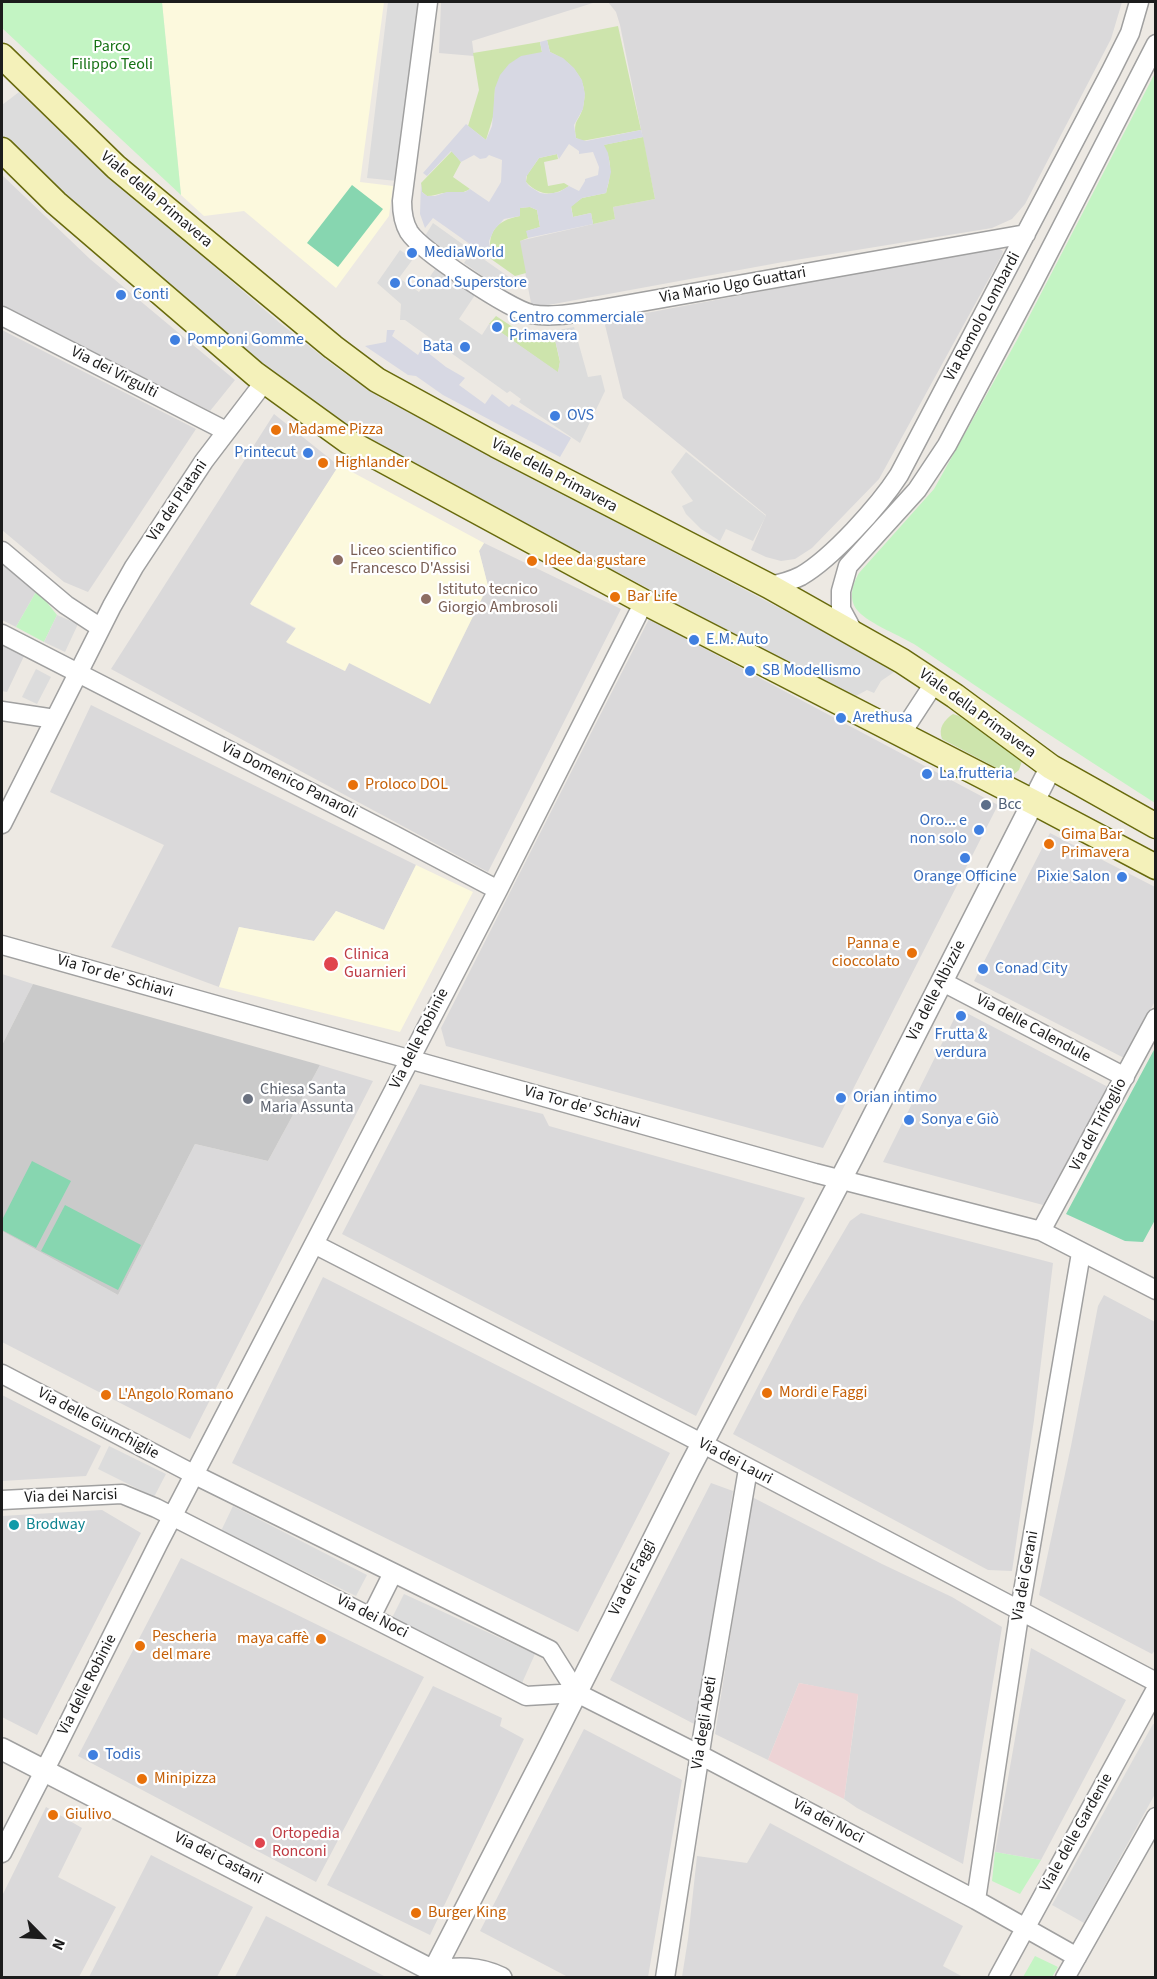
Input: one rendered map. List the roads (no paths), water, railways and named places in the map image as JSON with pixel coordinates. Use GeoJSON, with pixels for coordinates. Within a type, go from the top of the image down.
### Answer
{"type":"FeatureCollection","features":[{"type":"Feature","properties":{"kind":"main road","name":"Viale della Primavera"},"geometry":{"type":"LineString","coordinates":[[2,56],[110,161],[360,368],[496,445],[770,586],[935,682],[1051,767],[1155,826]]}},
{"type":"Feature","properties":{"kind":"main road"},"geometry":{"type":"LineString","coordinates":[[2,150],[66,212],[265,381],[349,442],[644,602],[1155,867]]}},
{"type":"Feature","properties":{"kind":"street","name":"Via Mario Ugo Guattari"},"geometry":{"type":"LineString","coordinates":[[428,2],[402,201],[404,220],[409,231],[422,245],[499,299],[527,313],[547,316],[596,310],[1026,234]]}},
{"type":"Feature","properties":{"kind":"street","name":"Via Romolo Lombardi"},"geometry":{"type":"LineString","coordinates":[[770,586],[795,578],[822,560],[861,522],[894,483],[905,466],[1124,46],[1139,2]]}},
{"type":"Feature","properties":{"kind":"street","name":"Via Romolo Lombardi"},"geometry":{"type":"LineString","coordinates":[[855,635],[841,609],[841,591],[849,566],[917,490],[947,445],[1155,44]]}},
{"type":"Feature","properties":{"kind":"street","name":"Via dei Virgulti"},"geometry":{"type":"LineString","coordinates":[[2,316],[226,430]]}},
{"type":"Feature","properties":{"kind":"street","name":"Via dei Platani"},"geometry":{"type":"LineString","coordinates":[[55,719],[134,567],[226,430],[265,381]]}},
{"type":"Feature","properties":{"kind":"street"},"geometry":{"type":"LineString","coordinates":[[2,551],[66,605],[101,628]]}},
{"type":"Feature","properties":{"kind":"street","name":"Via delle Robinie"},"geometry":{"type":"LineString","coordinates":[[2,1853],[172,1517],[498,890],[644,602]]}},
{"type":"Feature","properties":{"kind":"street","name":"Via Domenico Panaroli"},"geometry":{"type":"LineString","coordinates":[[2,634],[498,890]]}},
{"type":"Feature","properties":{"kind":"street"},"geometry":{"type":"LineString","coordinates":[[901,734],[935,682]]}},
{"type":"Feature","properties":{"kind":"street"},"geometry":{"type":"LineString","coordinates":[[2,711],[55,719],[2,824]]}},
{"type":"Feature","properties":{"kind":"street","name":"Via delle Albizzie"},"geometry":{"type":"LineString","coordinates":[[841,1180],[1051,767]]}},
{"type":"Feature","properties":{"kind":"street","name":"Via Tor de' Schiavi"},"geometry":{"type":"LineString","coordinates":[[2,945],[841,1180],[1041,1232],[1155,1290]]}},
{"type":"Feature","properties":{"kind":"street","name":"Via delle Calendule"},"geometry":{"type":"LineString","coordinates":[[941,981],[1125,1077]]}},
{"type":"Feature","properties":{"kind":"street","name":"Via del Trifoglio"},"geometry":{"type":"LineString","coordinates":[[1041,1232],[1155,1018]]}},
{"type":"Feature","properties":{"kind":"street","name":"Via dei Faggi"},"geometry":{"type":"LineString","coordinates":[[433,1975],[702,1444],[841,1180]]}},
{"type":"Feature","properties":{"kind":"street","name":"Via dei Lauri"},"geometry":{"type":"LineString","coordinates":[[314,1244],[1020,1609],[1155,1682]]}},
{"type":"Feature","properties":{"kind":"street","name":"Via dei Gerani"},"geometry":{"type":"LineString","coordinates":[[976,1900],[1020,1609],[1081,1252]]}},
{"type":"Feature","properties":{"kind":"street","name":"Via delle Giunchiglie"},"geometry":{"type":"LineString","coordinates":[[2,1374],[195,1475]]}},
{"type":"Feature","properties":{"kind":"street","name":"Via degli Abeti"},"geometry":{"type":"LineString","coordinates":[[665,1977],[748,1469]]}},
{"type":"Feature","properties":{"kind":"street"},"geometry":{"type":"LineString","coordinates":[[195,1475],[550,1650],[577,1693]]}},
{"type":"Feature","properties":{"kind":"street","name":"Via dei Narcisi"},"geometry":{"type":"LineString","coordinates":[[2,1500],[122,1494],[172,1517]]}},
{"type":"Feature","properties":{"kind":"street","name":"Via dei Noci"},"geometry":{"type":"LineString","coordinates":[[172,1517],[526,1696],[577,1693],[976,1900],[1077,1957]]}},
{"type":"Feature","properties":{"kind":"street"},"geometry":{"type":"LineString","coordinates":[[371,1617],[393,1573]]}},
{"type":"Feature","properties":{"kind":"street","name":"Viale delle Gardenie"},"geometry":{"type":"LineString","coordinates":[[998,1977],[1155,1689]]}},
{"type":"Feature","properties":{"kind":"street","name":"Via dei Castani"},"geometry":{"type":"LineString","coordinates":[[2,1749],[433,1975]]}},
{"type":"Feature","properties":{"kind":"street"},"geometry":{"type":"LineString","coordinates":[[1065,1977],[1155,1817]]}},
{"type":"Feature","properties":{"kind":"street"},"geometry":{"type":"LineString","coordinates":[[433,1975],[468,1968],[501,1977]]}},
{"type":"Feature","properties":{"kind":"place","name":"MediaWorld"},"geometry":{"type":"Point","coordinates":[412,253]}},
{"type":"Feature","properties":{"kind":"place","name":"Conad Superstore"},"geometry":{"type":"Point","coordinates":[395,283]}},
{"type":"Feature","properties":{"kind":"place","name":"Conti"},"geometry":{"type":"Point","coordinates":[121,295]}},
{"type":"Feature","properties":{"kind":"place","name":"Centro commerciale Primavera"},"geometry":{"type":"Point","coordinates":[497,327]}},
{"type":"Feature","properties":{"kind":"place","name":"Pomponi Gomme"},"geometry":{"type":"Point","coordinates":[175,340]}},
{"type":"Feature","properties":{"kind":"place","name":"Bata"},"geometry":{"type":"Point","coordinates":[465,347]}},
{"type":"Feature","properties":{"kind":"place","name":"OVS"},"geometry":{"type":"Point","coordinates":[555,416]}},
{"type":"Feature","properties":{"kind":"place","name":"Madame Pizza"},"geometry":{"type":"Point","coordinates":[276,430]}},
{"type":"Feature","properties":{"kind":"place","name":"Printecut"},"geometry":{"type":"Point","coordinates":[308,453]}},
{"type":"Feature","properties":{"kind":"place","name":"Highlander"},"geometry":{"type":"Point","coordinates":[323,463]}},
{"type":"Feature","properties":{"kind":"place","name":"Liceo scientifico Francesco D'Assisi"},"geometry":{"type":"Point","coordinates":[338,560]}},
{"type":"Feature","properties":{"kind":"place","name":"Idee da gustare"},"geometry":{"type":"Point","coordinates":[532,561]}},
{"type":"Feature","properties":{"kind":"place","name":"Bar Life"},"geometry":{"type":"Point","coordinates":[615,597]}},
{"type":"Feature","properties":{"kind":"place","name":"Istituto tecnico Giorgio Ambrosoli"},"geometry":{"type":"Point","coordinates":[426,599]}},
{"type":"Feature","properties":{"kind":"place","name":"E.M. Auto"},"geometry":{"type":"Point","coordinates":[694,640]}},
{"type":"Feature","properties":{"kind":"place","name":"SB Modellismo"},"geometry":{"type":"Point","coordinates":[750,671]}},
{"type":"Feature","properties":{"kind":"place","name":"Arethusa"},"geometry":{"type":"Point","coordinates":[841,718]}},
{"type":"Feature","properties":{"kind":"place","name":"La frutteria"},"geometry":{"type":"Point","coordinates":[927,774]}},
{"type":"Feature","properties":{"kind":"place","name":"Proloco DOL"},"geometry":{"type":"Point","coordinates":[353,785]}},
{"type":"Feature","properties":{"kind":"place","name":"Bcc"},"geometry":{"type":"Point","coordinates":[986,805]}},
{"type":"Feature","properties":{"kind":"place","name":"Oro... e non solo"},"geometry":{"type":"Point","coordinates":[979,830]}},
{"type":"Feature","properties":{"kind":"place","name":"Gima Bar Primavera"},"geometry":{"type":"Point","coordinates":[1049,844]}},
{"type":"Feature","properties":{"kind":"place","name":"Orange Officine"},"geometry":{"type":"Point","coordinates":[965,858]}},
{"type":"Feature","properties":{"kind":"place","name":"Pixie Salon"},"geometry":{"type":"Point","coordinates":[1122,877]}},
{"type":"Feature","properties":{"kind":"place","name":"Panna e cioccolato"},"geometry":{"type":"Point","coordinates":[912,953]}},
{"type":"Feature","properties":{"kind":"place","name":"Clinica Guarnieri"},"geometry":{"type":"Point","coordinates":[331,964]}},
{"type":"Feature","properties":{"kind":"place","name":"Conad City"},"geometry":{"type":"Point","coordinates":[983,969]}},
{"type":"Feature","properties":{"kind":"place","name":"Frutta & verdura"},"geometry":{"type":"Point","coordinates":[961,1016]}},
{"type":"Feature","properties":{"kind":"place","name":"Orian intimo"},"geometry":{"type":"Point","coordinates":[841,1098]}},
{"type":"Feature","properties":{"kind":"place","name":"Chiesa Santa Maria Assunta"},"geometry":{"type":"Point","coordinates":[248,1099]}},
{"type":"Feature","properties":{"kind":"place","name":"Sonya e Giò"},"geometry":{"type":"Point","coordinates":[909,1120]}},
{"type":"Feature","properties":{"kind":"place","name":"Mordi e Faggi"},"geometry":{"type":"Point","coordinates":[767,1393]}},
{"type":"Feature","properties":{"kind":"place","name":"L'Angolo Romano"},"geometry":{"type":"Point","coordinates":[106,1395]}},
{"type":"Feature","properties":{"kind":"place","name":"Brodway"},"geometry":{"type":"Point","coordinates":[14,1525]}},
{"type":"Feature","properties":{"kind":"place","name":"maya caffè"},"geometry":{"type":"Point","coordinates":[321,1639]}},
{"type":"Feature","properties":{"kind":"place","name":"Pescheria del mare"},"geometry":{"type":"Point","coordinates":[140,1646]}},
{"type":"Feature","properties":{"kind":"place","name":"Todis"},"geometry":{"type":"Point","coordinates":[93,1755]}},
{"type":"Feature","properties":{"kind":"place","name":"Minipizza"},"geometry":{"type":"Point","coordinates":[142,1779]}},
{"type":"Feature","properties":{"kind":"place","name":"Giulivo"},"geometry":{"type":"Point","coordinates":[53,1815]}},
{"type":"Feature","properties":{"kind":"place","name":"Ortopedia Ronconi"},"geometry":{"type":"Point","coordinates":[260,1843]}},
{"type":"Feature","properties":{"kind":"place","name":"Burger King"},"geometry":{"type":"Point","coordinates":[416,1913]}},
{"type":"Feature","properties":{"kind":"park label","name":"Parco Filippo Teoli"},"geometry":{"type":"Point","coordinates":[112,56]}}]}
